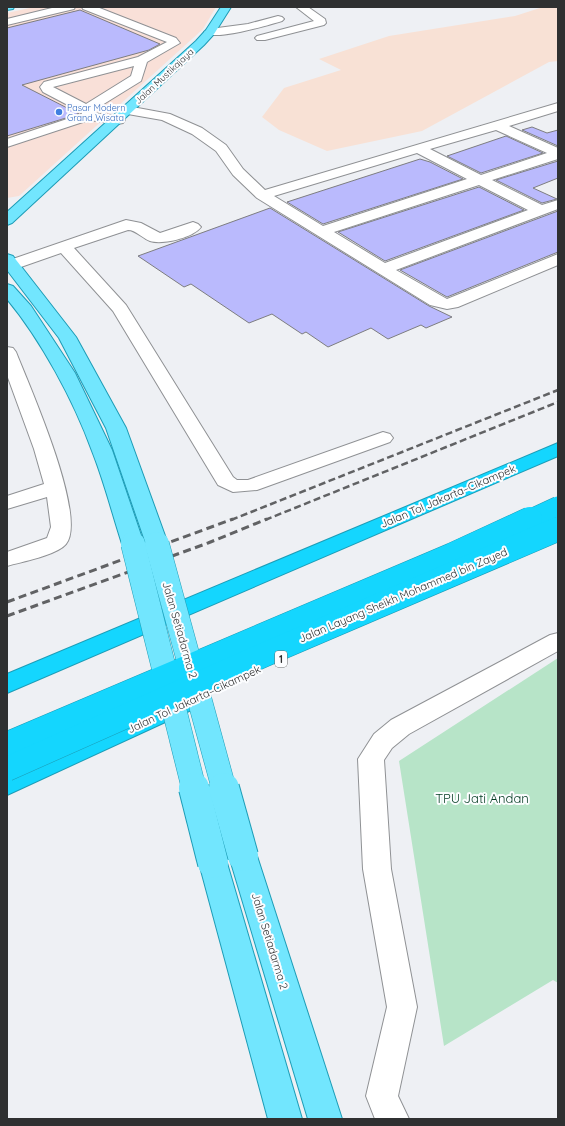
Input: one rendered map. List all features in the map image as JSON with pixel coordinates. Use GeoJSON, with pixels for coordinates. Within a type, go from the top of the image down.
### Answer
{"type":"FeatureCollection","features":[{"type":"Feature","properties":{"kind":"highway","name":"Jalan Tol Jakarta–Cikampek"},"geometry":{"type":"LineString","coordinates":[[7,684],[558,449]]}},
{"type":"Feature","properties":{"kind":"highway","name":"Jalan Layang Sheikh Mohammed bin Zayed"},"geometry":{"type":"LineString","coordinates":[[7,744],[452,554],[558,506]]}},
{"type":"Feature","properties":{"kind":"highway","name":"Jalan Layang Sheikh Mohammed bin Zayed"},"geometry":{"type":"LineString","coordinates":[[7,769],[273,651],[558,529]]}},
{"type":"Feature","properties":{"kind":"highway","name":"Jalan Tol Jakarta–Cikampek"},"geometry":{"type":"LineString","coordinates":[[7,785],[257,669],[558,539]]}},
{"type":"Feature","properties":{"kind":"main road","name":"Jalan Mustikajaya"},"geometry":{"type":"LineString","coordinates":[[7,220],[118,120],[200,43],[210,32],[226,7]]}},
{"type":"Feature","properties":{"kind":"main road"},"geometry":{"type":"LineString","coordinates":[[7,206],[30,198]]}},
{"type":"Feature","properties":{"kind":"main road","name":"Jalan Setiadarma 2"},"geometry":{"type":"LineString","coordinates":[[10,262],[67,337],[116,428],[157,544],[243,856],[325,1119]]}},
{"type":"Feature","properties":{"kind":"main road"},"geometry":{"type":"LineString","coordinates":[[7,289],[24,310],[66,373],[102,450],[133,544],[212,863],[285,1119]]}},
{"type":"Feature","properties":{"kind":"street"},"geometry":{"type":"LineString","coordinates":[[7,22],[70,7]]}},
{"type":"Feature","properties":{"kind":"street"},"geometry":{"type":"LineString","coordinates":[[87,7],[166,41],[200,43]]}},
{"type":"Feature","properties":{"kind":"street"},"geometry":{"type":"LineString","coordinates":[[261,38],[321,22],[301,7]]}},
{"type":"Feature","properties":{"kind":"street"},"geometry":{"type":"LineString","coordinates":[[210,32],[249,26],[278,19]]}},
{"type":"Feature","properties":{"kind":"street"},"geometry":{"type":"LineString","coordinates":[[118,120],[87,113],[46,87],[53,83],[142,60],[177,32]]}},
{"type":"Feature","properties":{"kind":"street"},"geometry":{"type":"LineString","coordinates":[[7,143],[80,120],[87,113],[137,78],[142,60]]}},
{"type":"Feature","properties":{"kind":"street"},"geometry":{"type":"LineString","coordinates":[[262,195],[557,107]]}},
{"type":"Feature","properties":{"kind":"street"},"geometry":{"type":"LineString","coordinates":[[128,110],[165,117],[197,131],[221,148],[238,172],[262,195],[436,301],[447,304],[558,259]]}},
{"type":"Feature","properties":{"kind":"street"},"geometry":{"type":"LineString","coordinates":[[497,125],[558,153]]}},
{"type":"Feature","properties":{"kind":"street"},"geometry":{"type":"LineString","coordinates":[[419,149],[540,210]]}},
{"type":"Feature","properties":{"kind":"street"},"geometry":{"type":"LineString","coordinates":[[323,231],[558,153]]}},
{"type":"Feature","properties":{"kind":"street"},"geometry":{"type":"LineString","coordinates":[[384,269],[558,204]]}},
{"type":"Feature","properties":{"kind":"street"},"geometry":{"type":"LineString","coordinates":[[10,262],[126,225],[136,225],[153,236],[162,238],[193,227]]}},
{"type":"Feature","properties":{"kind":"street"},"geometry":{"type":"LineString","coordinates":[[64,246],[120,309],[226,482],[233,486],[250,486],[383,438]]}},
{"type":"Feature","properties":{"kind":"street"},"geometry":{"type":"LineString","coordinates":[[7,352],[34,419],[56,487],[62,532],[59,540],[50,545],[7,559]]}},
{"type":"Feature","properties":{"kind":"street"},"geometry":{"type":"LineString","coordinates":[[7,503],[56,487]]}},
{"type":"Feature","properties":{"kind":"street"},"geometry":{"type":"LineString","coordinates":[[392,1119],[382,1096],[402,1007],[377,869],[371,759],[383,741],[400,727],[558,641]]}},
{"type":"Feature","properties":{"kind":"shaded area","name":"Pasar Modern Grand Wisata"},"geometry":{"type":"Polygon","coordinates":[[[34,7],[216,7],[203,29],[19,196],[7,198],[7,13],[34,7]]]}},
{"type":"Feature","properties":{"kind":"shaded area"},"geometry":{"type":"Polygon","coordinates":[[[543,7],[558,7],[558,61],[549,62],[422,131],[327,151],[279,130],[262,117],[284,88],[341,70],[319,59],[389,36],[515,16],[543,7]]]}},
{"type":"Feature","properties":{"kind":"green space","name":"TPU Jati Andan"},"geometry":{"type":"Polygon","coordinates":[[[558,658],[558,983],[553,980],[444,1046],[399,761],[558,658]]]}},
{"type":"Feature","properties":{"kind":"building"},"geometry":{"type":"Polygon","coordinates":[[[80,10],[160,44],[149,50],[22,85],[79,114],[7,136],[7,28],[80,10]]]}},
{"type":"Feature","properties":{"kind":"building"},"geometry":{"type":"Polygon","coordinates":[[[532,127],[547,133],[558,130],[558,146],[522,130],[532,127]]]}},
{"type":"Feature","properties":{"kind":"building"},"geometry":{"type":"Polygon","coordinates":[[[506,136],[543,153],[481,173],[447,156],[506,136]]]}},
{"type":"Feature","properties":{"kind":"building"},"geometry":{"type":"Polygon","coordinates":[[[420,159],[430,162],[463,179],[323,224],[287,202],[420,159]]]}},
{"type":"Feature","properties":{"kind":"building"},"geometry":{"type":"Polygon","coordinates":[[[558,161],[558,178],[533,188],[557,199],[542,203],[496,180],[558,161]]]}},
{"type":"Feature","properties":{"kind":"building"},"geometry":{"type":"Polygon","coordinates":[[[479,187],[524,210],[385,261],[338,232],[479,187]]]}},
{"type":"Feature","properties":{"kind":"building"},"geometry":{"type":"Polygon","coordinates":[[[270,208],[429,306],[452,317],[426,328],[421,325],[388,339],[371,328],[328,347],[306,332],[302,334],[272,314],[249,323],[191,284],[184,287],[138,256],[270,208]]]}},
{"type":"Feature","properties":{"kind":"building"},"geometry":{"type":"Polygon","coordinates":[[[558,211],[558,252],[447,297],[400,270],[558,211]]]}},
{"type":"Feature","properties":{"kind":"railway"},"geometry":{"type":"LineString","coordinates":[[231,520],[558,390]]}},
{"type":"Feature","properties":{"kind":"railway"},"geometry":{"type":"LineString","coordinates":[[265,520],[558,402]]}},
{"type":"Feature","properties":{"kind":"railway"},"geometry":{"type":"LineString","coordinates":[[7,602],[233,519]]}},
{"type":"Feature","properties":{"kind":"railway"},"geometry":{"type":"LineString","coordinates":[[7,616],[208,543],[267,519]]}},
{"type":"Feature","properties":{"kind":"place","name":"Pasar Modern Grand Wisata"},"geometry":{"type":"Point","coordinates":[59,112]}}]}
